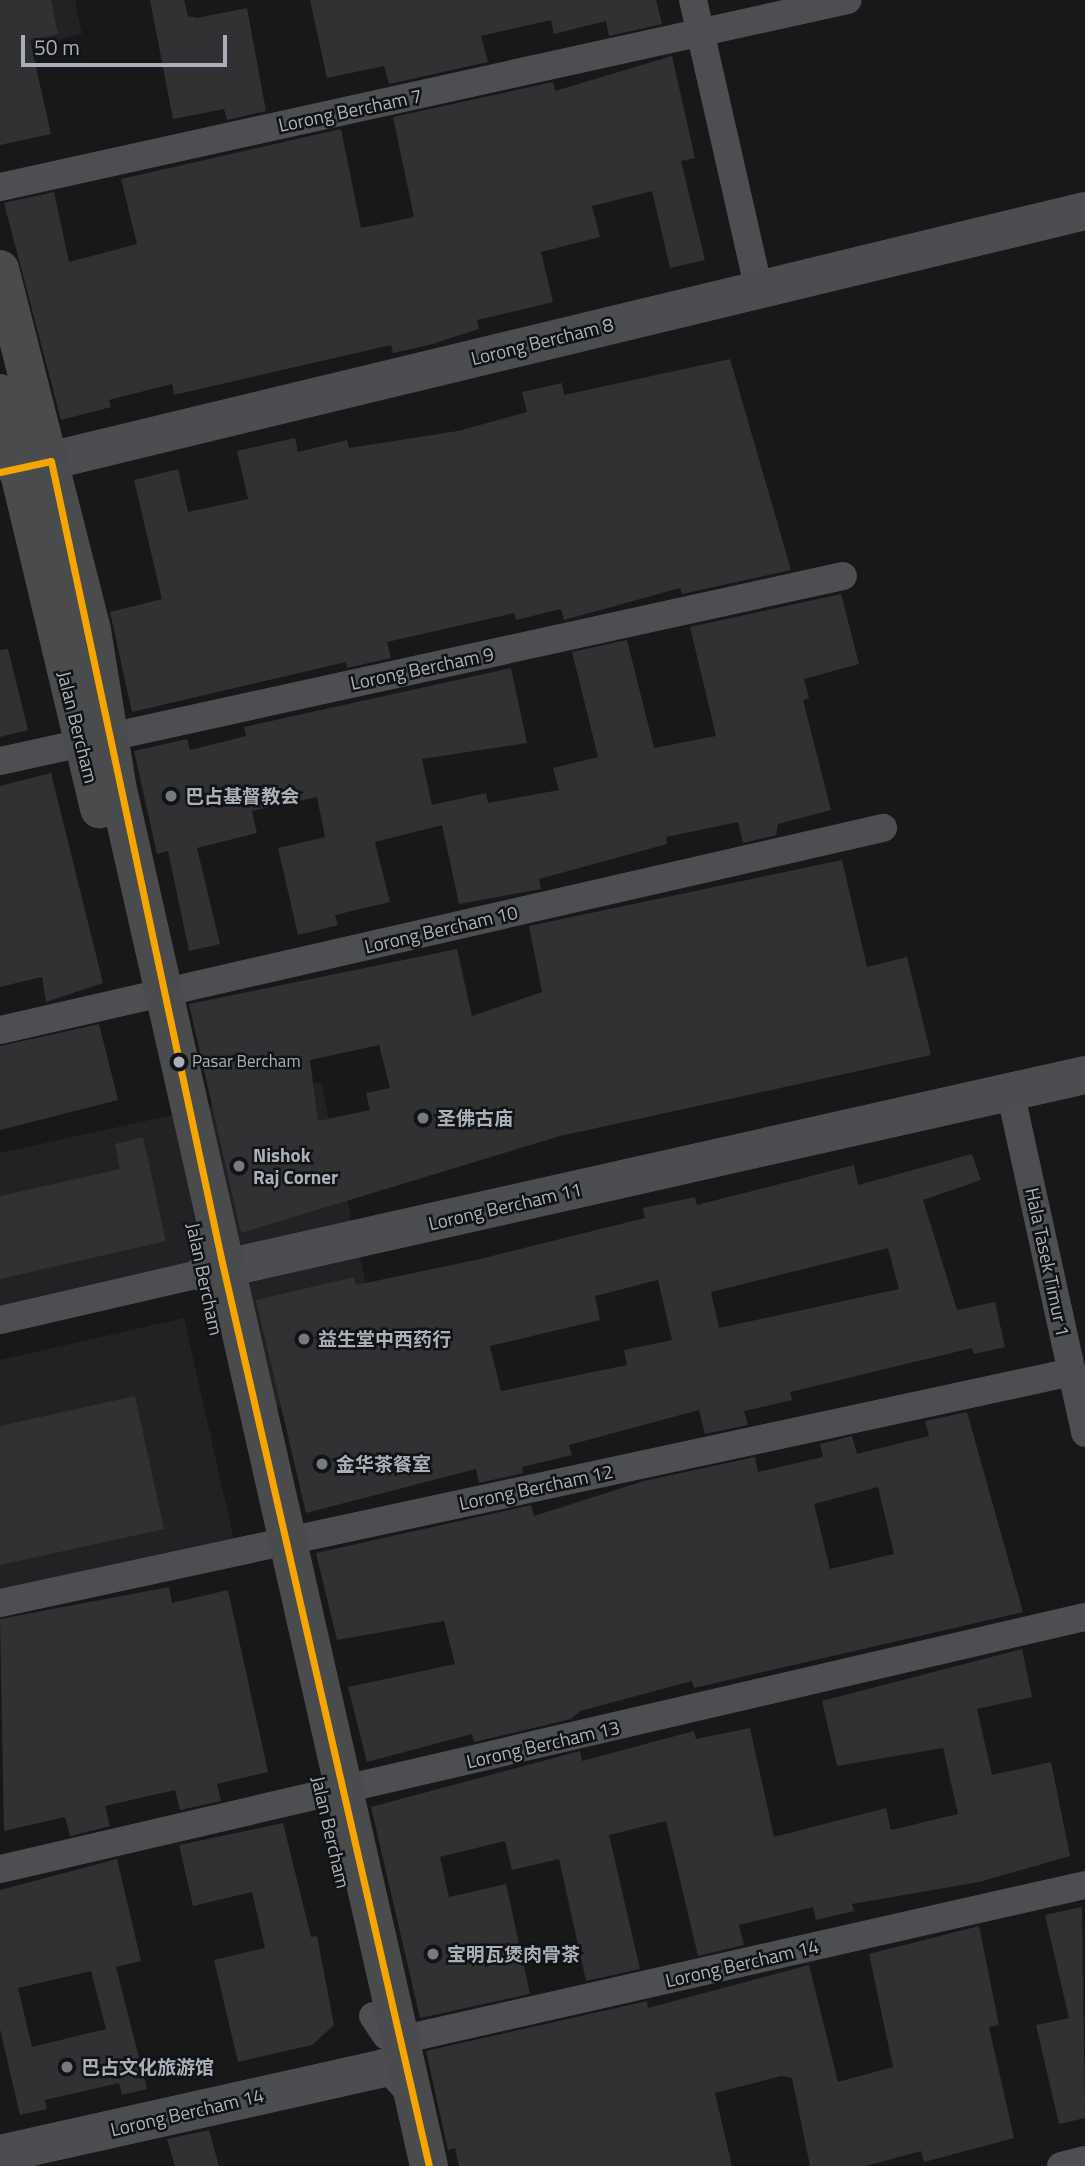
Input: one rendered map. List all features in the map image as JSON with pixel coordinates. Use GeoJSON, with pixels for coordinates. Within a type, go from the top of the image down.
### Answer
{"type":"FeatureCollection","features":[{"type":"Feature","properties":{"kind":"main road","name":"Jalan Bercham"},"geometry":{"type":"LineString","coordinates":[[0,269],[22,467]]}},
{"type":"Feature","properties":{"kind":"main road","name":"Jalan Bercham"},"geometry":{"type":"LineString","coordinates":[[0,393],[96,740],[155,995],[275,1543],[392,2052],[429,2166]]}},
{"type":"Feature","properties":{"kind":"main road","name":"Jalan Bercham"},"geometry":{"type":"LineString","coordinates":[[392,2052],[407,2166]]}},
{"type":"Feature","properties":{"kind":"street"},"geometry":{"type":"LineString","coordinates":[[692,0],[758,286]]}},
{"type":"Feature","properties":{"kind":"street","name":"Lorong Bercham 7"},"geometry":{"type":"LineString","coordinates":[[0,187],[848,0]]}},
{"type":"Feature","properties":{"kind":"street","name":"Lorong Bercham 8"},"geometry":{"type":"LineString","coordinates":[[22,467],[758,286],[1085,211]]}},
{"type":"Feature","properties":{"kind":"street","name":"Lorong Bercham 9"},"geometry":{"type":"LineString","coordinates":[[0,761],[843,576]]}},
{"type":"Feature","properties":{"kind":"street","name":"Lorong Bercham 10"},"geometry":{"type":"LineString","coordinates":[[0,1030],[883,828]]}},
{"type":"Feature","properties":{"kind":"street","name":"Lorong Bercham 11"},"geometry":{"type":"LineString","coordinates":[[0,1320],[1085,1075]]}},
{"type":"Feature","properties":{"kind":"street","name":"Hala Tasek Timur 1"},"geometry":{"type":"LineString","coordinates":[[1010,1091],[1085,1433]]}},
{"type":"Feature","properties":{"kind":"street","name":"Lorong Bercham 12"},"geometry":{"type":"LineString","coordinates":[[0,1603],[1072,1371]]}},
{"type":"Feature","properties":{"kind":"street","name":"Lorong Bercham 13"},"geometry":{"type":"LineString","coordinates":[[0,1869],[1085,1617]]}},
{"type":"Feature","properties":{"kind":"street","name":"Lorong Bercham 14"},"geometry":{"type":"LineString","coordinates":[[0,2154],[392,2052],[1085,1885]]}},
{"type":"Feature","properties":{"kind":"street"},"geometry":{"type":"LineString","coordinates":[[1061,2166],[1085,2160]]}},
{"type":"Feature","properties":{"kind":"shaded area"},"geometry":{"type":"Polygon","coordinates":[[[0,0],[75,0],[82,34],[0,54],[0,0]]]}},
{"type":"Feature","properties":{"kind":"shaded area"},"geometry":{"type":"Polygon","coordinates":[[[321,1082],[388,1383],[260,1411],[223,1270],[0,1323],[0,1153],[321,1082]]]}},
{"type":"Feature","properties":{"kind":"shaded area"},"geometry":{"type":"Polygon","coordinates":[[[184,1318],[234,1540],[0,1593],[0,1360],[184,1318]]]}},
{"type":"Feature","properties":{"kind":"building"},"geometry":{"type":"Polygon","coordinates":[[[0,0],[51,0],[58,34],[30,40],[51,134],[0,145],[0,0]]]}},
{"type":"Feature","properties":{"kind":"building"},"geometry":{"type":"Polygon","coordinates":[[[150,0],[184,0],[188,16],[197,18],[247,8],[266,111],[227,120],[224,109],[173,119],[150,0]]]}},
{"type":"Feature","properties":{"kind":"building"},"geometry":{"type":"Polygon","coordinates":[[[310,0],[656,0],[662,24],[609,36],[606,21],[554,34],[551,20],[481,36],[488,62],[389,84],[384,66],[327,78],[310,0]]]}},
{"type":"Feature","properties":{"kind":"building"},"geometry":{"type":"Polygon","coordinates":[[[672,56],[695,158],[681,161],[705,260],[670,268],[652,191],[592,206],[600,237],[541,252],[553,302],[477,320],[479,329],[429,345],[393,353],[391,345],[174,395],[172,384],[109,400],[111,407],[61,420],[4,203],[54,192],[69,262],[137,244],[121,179],[341,129],[361,228],[414,217],[393,117],[553,82],[555,91],[672,56]]]}},
{"type":"Feature","properties":{"kind":"building"},"geometry":{"type":"Polygon","coordinates":[[[730,359],[791,570],[682,594],[680,588],[564,620],[561,609],[516,620],[514,613],[387,642],[391,658],[347,668],[346,662],[132,712],[110,612],[162,599],[134,480],[178,469],[188,512],[248,499],[237,451],[295,438],[298,452],[347,440],[349,448],[458,431],[527,412],[522,392],[562,383],[564,395],[730,359]]]}},
{"type":"Feature","properties":{"kind":"building"},"geometry":{"type":"Polygon","coordinates":[[[841,594],[859,664],[804,679],[809,698],[803,700],[831,810],[778,824],[776,835],[743,843],[738,822],[666,837],[667,844],[539,879],[541,889],[459,904],[442,825],[375,842],[390,902],[335,915],[338,925],[298,935],[278,848],[325,837],[317,797],[252,811],[257,833],[197,848],[220,944],[189,951],[168,851],[157,854],[134,751],[187,739],[190,750],[246,736],[244,727],[511,668],[527,743],[422,759],[432,805],[486,793],[488,803],[559,790],[553,768],[598,757],[572,652],[627,640],[654,748],[716,736],[690,627],[841,594]]]}},
{"type":"Feature","properties":{"kind":"building"},"geometry":{"type":"Polygon","coordinates":[[[8,649],[28,730],[0,737],[0,650],[8,649]]]}},
{"type":"Feature","properties":{"kind":"building"},"geometry":{"type":"Polygon","coordinates":[[[51,773],[103,983],[46,1002],[42,977],[0,987],[0,786],[51,773]]]}},
{"type":"Feature","properties":{"kind":"building"},"geometry":{"type":"Polygon","coordinates":[[[842,860],[867,967],[907,957],[931,1055],[560,1136],[241,1233],[189,1004],[457,949],[472,1016],[542,992],[529,926],[842,860]],[[379,1045],[310,1060],[318,1121],[370,1110],[366,1093],[390,1088],[379,1045]]]}},
{"type":"Feature","properties":{"kind":"building"},"geometry":{"type":"Polygon","coordinates":[[[99,1024],[118,1100],[0,1130],[0,1046],[99,1024]]]}},
{"type":"Feature","properties":{"kind":"building"},"geometry":{"type":"Polygon","coordinates":[[[143,1137],[166,1241],[0,1279],[0,1196],[120,1169],[115,1144],[143,1137]]]}},
{"type":"Feature","properties":{"kind":"building"},"geometry":{"type":"Polygon","coordinates":[[[972,1154],[981,1180],[923,1200],[957,1310],[995,1302],[1005,1347],[974,1354],[972,1348],[790,1392],[792,1400],[744,1411],[748,1425],[705,1434],[699,1410],[569,1445],[572,1455],[522,1467],[523,1473],[479,1483],[476,1469],[306,1513],[256,1300],[354,1277],[356,1285],[480,1259],[645,1218],[643,1208],[695,1197],[697,1205],[854,1165],[858,1185],[972,1154]],[[888,1248],[711,1292],[719,1328],[899,1289],[888,1248]],[[658,1280],[595,1296],[600,1320],[490,1346],[501,1391],[627,1365],[624,1350],[672,1340],[658,1280]]]}},
{"type":"Feature","properties":{"kind":"building"},"geometry":{"type":"Polygon","coordinates":[[[135,1396],[164,1529],[0,1565],[0,1426],[135,1396]]]}},
{"type":"Feature","properties":{"kind":"building"},"geometry":{"type":"Polygon","coordinates":[[[967,1412],[1023,1612],[694,1688],[692,1681],[580,1711],[571,1719],[474,1742],[472,1734],[367,1762],[348,1687],[455,1664],[444,1621],[337,1640],[316,1553],[531,1505],[534,1516],[644,1481],[755,1457],[758,1472],[823,1457],[820,1444],[852,1436],[857,1454],[929,1436],[925,1421],[967,1412]],[[878,1487],[814,1504],[830,1569],[894,1554],[878,1487]]]}},
{"type":"Feature","properties":{"kind":"building"},"geometry":{"type":"Polygon","coordinates":[[[169,1587],[172,1603],[228,1590],[268,1772],[217,1784],[221,1801],[180,1810],[175,1790],[105,1806],[110,1826],[70,1836],[65,1817],[4,1831],[0,1619],[169,1587]]]}},
{"type":"Feature","properties":{"kind":"building"},"geometry":{"type":"Polygon","coordinates":[[[1022,1649],[1032,1697],[977,1709],[992,1775],[1051,1762],[1070,1856],[979,1882],[852,1904],[854,1911],[816,1920],[813,1907],[739,1925],[744,1945],[698,1956],[666,1821],[609,1835],[640,1969],[586,1981],[559,1859],[512,1870],[505,1841],[440,1857],[449,1897],[506,1884],[530,1994],[420,2018],[371,1807],[580,1751],[582,1761],[694,1731],[696,1739],[750,1728],[774,1837],[886,1808],[891,1830],[958,1814],[943,1748],[837,1766],[822,1701],[1022,1649]]]}},
{"type":"Feature","properties":{"kind":"building"},"geometry":{"type":"Polygon","coordinates":[[[283,1823],[311,1937],[317,1936],[334,2025],[312,2045],[238,2062],[214,1960],[265,1948],[252,1892],[193,1906],[179,1845],[283,1823]]]}},
{"type":"Feature","properties":{"kind":"building"},"geometry":{"type":"Polygon","coordinates":[[[117,1859],[141,1961],[116,1967],[147,2089],[122,2095],[119,2083],[45,2100],[47,2109],[20,2115],[0,2029],[0,1890],[117,1859]],[[91,1971],[18,1988],[32,2047],[106,2029],[91,1971]]]}},
{"type":"Feature","properties":{"kind":"building"},"geometry":{"type":"Polygon","coordinates":[[[1082,1907],[1085,2118],[1059,2124],[1036,2025],[1069,2018],[1045,1915],[1082,1907]]]}},
{"type":"Feature","properties":{"kind":"building"},"geometry":{"type":"Polygon","coordinates":[[[979,1926],[999,2025],[989,2027],[1014,2138],[924,2162],[921,2151],[866,2166],[810,2166],[792,2078],[781,2076],[715,2093],[732,2166],[459,2166],[455,2148],[448,2150],[426,2051],[647,2001],[648,2008],[809,1965],[838,2082],[893,2067],[869,1954],[979,1926]]]}},
{"type":"Feature","properties":{"kind":"building"},"geometry":{"type":"Polygon","coordinates":[[[209,2130],[219,2166],[175,2166],[167,2139],[209,2130]]]}},
{"type":"Feature","properties":{"kind":"transit line"},"geometry":{"type":"LineString","coordinates":[[0,472],[51,461],[221,1258],[429,2166]]}},
{"type":"Feature","properties":{"kind":"place","name":"巴占基督教会"},"geometry":{"type":"Point","coordinates":[171,796]}},
{"type":"Feature","properties":{"kind":"place","name":"Pasar Bercham"},"geometry":{"type":"Point","coordinates":[179,1062]}},
{"type":"Feature","properties":{"kind":"place","name":"圣佛古庙"},"geometry":{"type":"Point","coordinates":[423,1118]}},
{"type":"Feature","properties":{"kind":"place","name":"Nishok Raj Corner"},"geometry":{"type":"Point","coordinates":[239,1166]}},
{"type":"Feature","properties":{"kind":"place","name":"益生堂中西药行"},"geometry":{"type":"Point","coordinates":[304,1339]}},
{"type":"Feature","properties":{"kind":"place","name":"金华茶餐室"},"geometry":{"type":"Point","coordinates":[322,1464]}},
{"type":"Feature","properties":{"kind":"place","name":"宝明瓦煲肉骨茶"},"geometry":{"type":"Point","coordinates":[433,1954]}},
{"type":"Feature","properties":{"kind":"place","name":"巴占文化旅游馆"},"geometry":{"type":"Point","coordinates":[67,2067]}}]}
